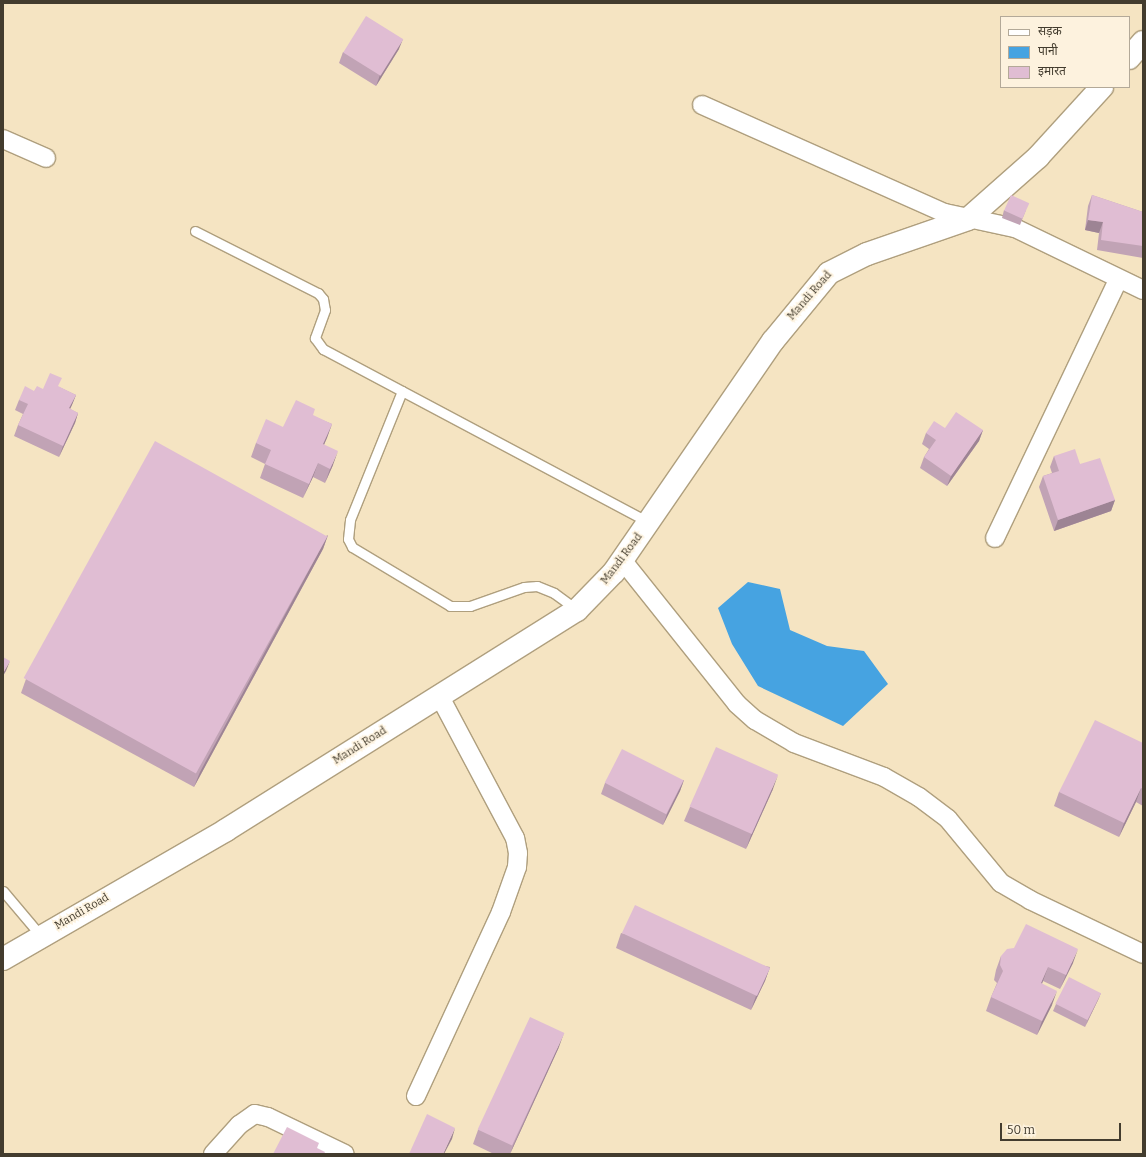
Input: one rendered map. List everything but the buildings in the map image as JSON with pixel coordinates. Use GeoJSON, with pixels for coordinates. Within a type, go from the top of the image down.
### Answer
{"type":"FeatureCollection","features":[{"type":"Feature","properties":{"kind":"street"},"geometry":{"type":"LineString","coordinates":[[1130,57],[1143,42]]}},
{"type":"Feature","properties":{"kind":"street","name":"Mandi Road"},"geometry":{"type":"LineString","coordinates":[[3,959],[226,830],[577,610],[602,586],[623,561],[773,341],[829,273],[867,254],[968,219],[1038,157],[1101,88]]}},
{"type":"Feature","properties":{"kind":"street"},"geometry":{"type":"LineString","coordinates":[[702,105],[945,213],[1015,228],[1118,280],[1143,290]]}},
{"type":"Feature","properties":{"kind":"street"},"geometry":{"type":"LineString","coordinates":[[3,140],[46,158]]}},
{"type":"Feature","properties":{"kind":"street"},"geometry":{"type":"LineString","coordinates":[[995,538],[1118,280]]}},
{"type":"Feature","properties":{"kind":"street"},"geometry":{"type":"LineString","coordinates":[[623,561],[737,704],[755,720],[794,743],[884,777],[919,797],[948,819],[1002,883],[1030,900],[1143,954]]}},
{"type":"Feature","properties":{"kind":"street"},"geometry":{"type":"LineString","coordinates":[[416,1096],[501,912],[517,867],[518,854],[515,838],[440,697]]}},
{"type":"Feature","properties":{"kind":"street"},"geometry":{"type":"LineString","coordinates":[[213,1154],[239,1125],[255,1114],[268,1117],[345,1154]]}},
{"type":"Feature","properties":{"kind":"lane"},"geometry":{"type":"LineString","coordinates":[[195,231],[318,293],[325,305],[315,338],[319,345],[402,391],[649,522]]}},
{"type":"Feature","properties":{"kind":"lane"},"geometry":{"type":"LineString","coordinates":[[402,391],[350,520],[348,539],[352,547],[450,606],[475,605],[524,587],[537,586],[554,593],[577,610]]}},
{"type":"Feature","properties":{"kind":"lane"},"geometry":{"type":"LineString","coordinates":[[3,892],[41,936]]}},
{"type":"Feature","properties":{"kind":"water"},"geometry":{"type":"Polygon","coordinates":[[[748,582],[780,589],[790,630],[827,646],[864,651],[888,684],[843,726],[758,686],[732,644],[718,608],[748,582]]]}}]}
